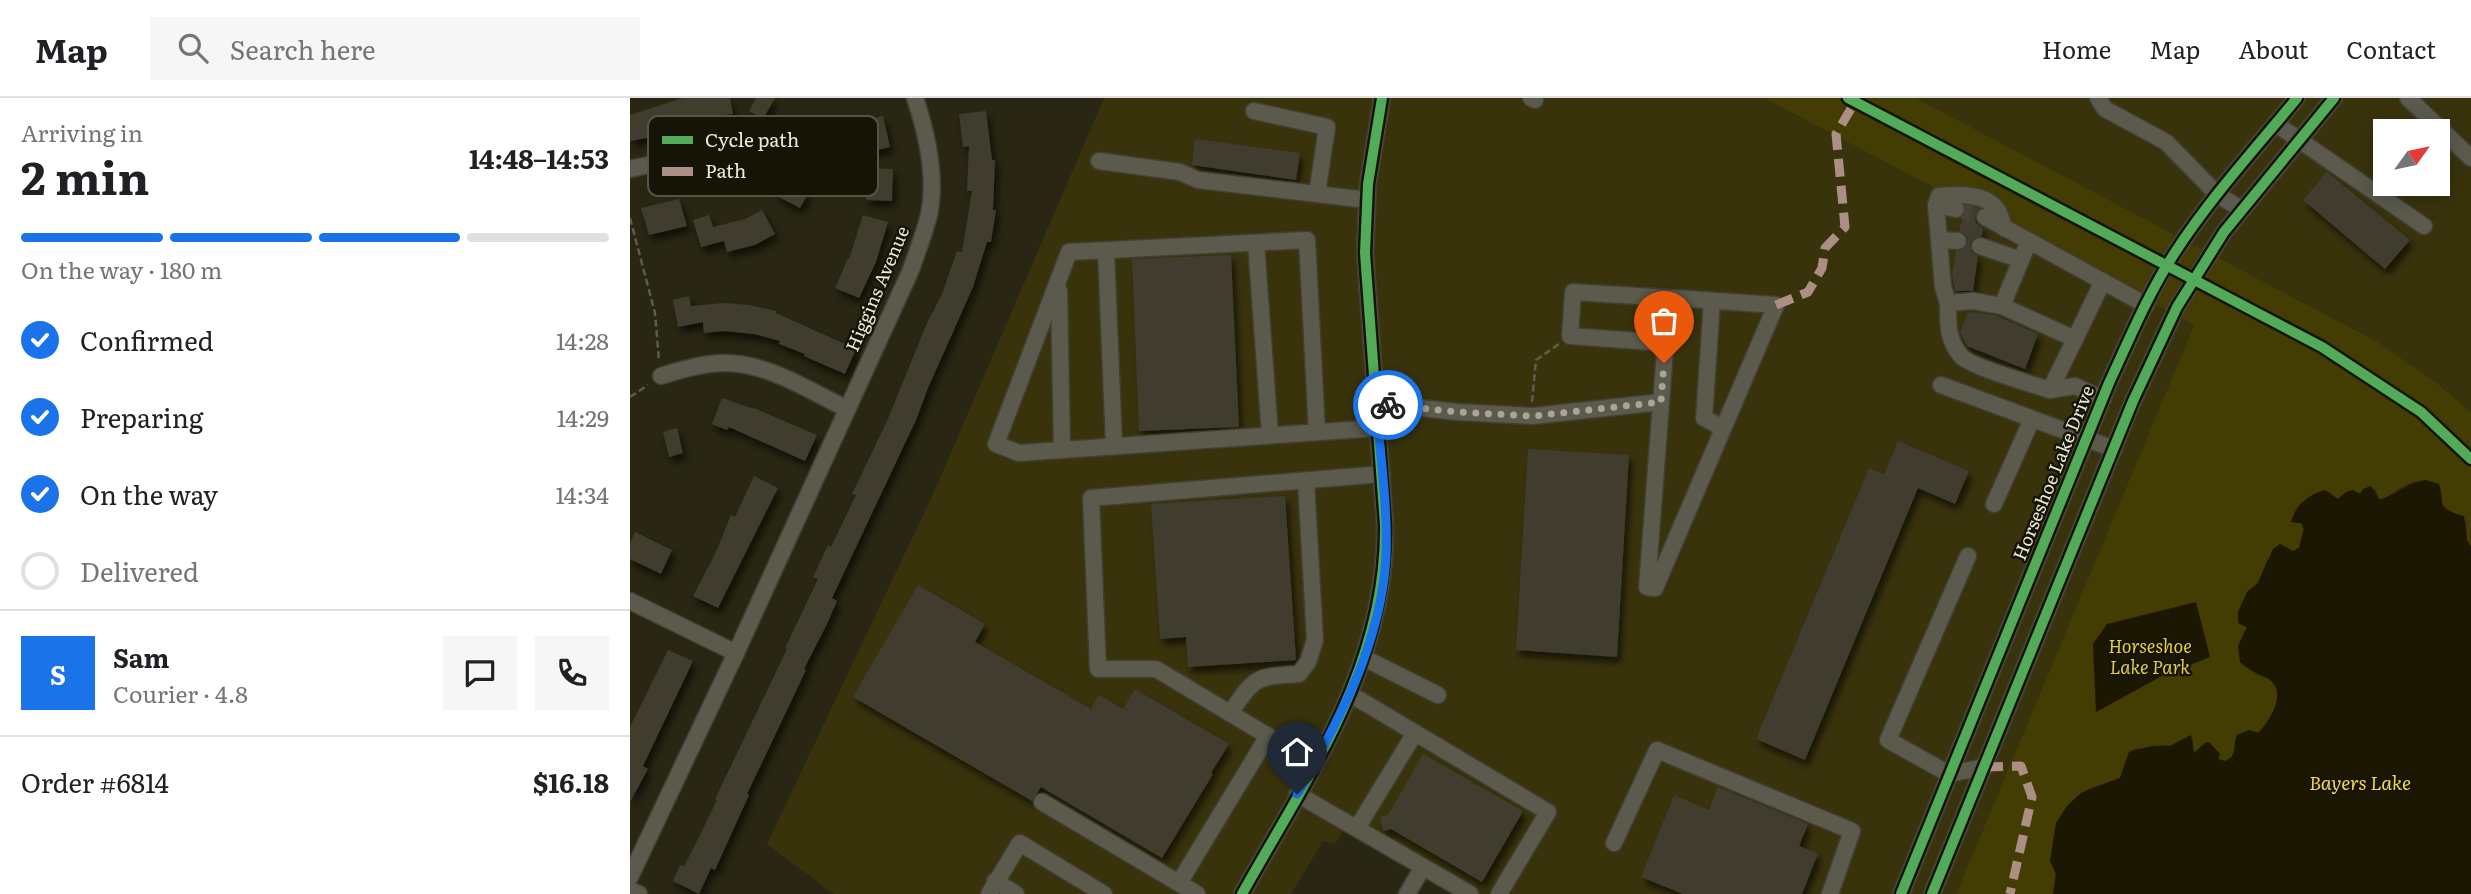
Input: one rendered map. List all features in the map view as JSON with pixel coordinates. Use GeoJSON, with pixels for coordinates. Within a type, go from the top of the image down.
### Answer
{"type":"FeatureCollection","features":[{"type":"Feature","properties":{"kind":"street","name":"Higgins Avenue"},"geometry":{"type":"LineString","coordinates":[[736,653],[910,272],[929,214],[932,180],[922,117],[915,98]]}},
{"type":"Feature","properties":{"kind":"street"},"geometry":{"type":"LineString","coordinates":[[1241,894],[1315,764],[1350,695],[1364,658],[1381,595],[1386,558],[1365,253],[1367,200],[1376,124],[1382,98]]}},
{"type":"Feature","properties":{"kind":"street"},"geometry":{"type":"LineString","coordinates":[[2098,98],[2105,108],[2166,142],[2217,194],[2242,210]]}},
{"type":"Feature","properties":{"kind":"street"},"geometry":{"type":"LineString","coordinates":[[1933,894],[2150,361],[2177,307],[2216,244],[2334,98]]}},
{"type":"Feature","properties":{"kind":"street"},"geometry":{"type":"LineString","coordinates":[[2407,98],[2471,158]]}},
{"type":"Feature","properties":{"kind":"street","name":"Horseshoe Lake Drive"},"geometry":{"type":"LineString","coordinates":[[1901,894],[2103,399],[2147,305],[2174,254],[2217,194],[2276,124],[2292,100]]}},
{"type":"Feature","properties":{"kind":"street"},"geometry":{"type":"LineString","coordinates":[[1254,111],[1327,127],[1317,194]]}},
{"type":"Feature","properties":{"kind":"street"},"geometry":{"type":"LineString","coordinates":[[2276,124],[2424,226]]}},
{"type":"Feature","properties":{"kind":"street"},"geometry":{"type":"LineString","coordinates":[[1099,161],[1180,172],[1198,180],[1367,200]]}},
{"type":"Feature","properties":{"kind":"street"},"geometry":{"type":"LineString","coordinates":[[630,169],[648,165]]}},
{"type":"Feature","properties":{"kind":"street"},"geometry":{"type":"LineString","coordinates":[[2004,228],[1998,210],[1988,201],[1956,194],[1939,196],[1936,205],[1943,287],[1948,303],[1948,333],[1962,358],[2018,381],[2050,390],[2075,386],[2103,399]]}},
{"type":"Feature","properties":{"kind":"street"},"geometry":{"type":"LineString","coordinates":[[1936,205],[1956,209]]}},
{"type":"Feature","properties":{"kind":"street"},"geometry":{"type":"LineString","coordinates":[[1984,217],[2147,305]]}},
{"type":"Feature","properties":{"kind":"street"},"geometry":{"type":"LineString","coordinates":[[1317,432],[1307,240],[1069,253],[996,444],[1019,453],[1378,428]]}},
{"type":"Feature","properties":{"kind":"street"},"geometry":{"type":"LineString","coordinates":[[1939,240],[1958,241]]}},
{"type":"Feature","properties":{"kind":"street"},"geometry":{"type":"LineString","coordinates":[[2002,306],[2029,241]]}},
{"type":"Feature","properties":{"kind":"street"},"geometry":{"type":"LineString","coordinates":[[1256,243],[1270,435]]}},
{"type":"Feature","properties":{"kind":"street"},"geometry":{"type":"LineString","coordinates":[[1980,246],[2021,260]]}},
{"type":"Feature","properties":{"kind":"street"},"geometry":{"type":"LineString","coordinates":[[1106,251],[1114,445]]}},
{"type":"Feature","properties":{"kind":"street"},"geometry":{"type":"LineString","coordinates":[[1059,280],[1062,449]]}},
{"type":"Feature","properties":{"kind":"street"},"geometry":{"type":"LineString","coordinates":[[2050,390],[2103,281]]}},
{"type":"Feature","properties":{"kind":"street"},"geometry":{"type":"LineString","coordinates":[[1665,343],[1570,337],[1573,292],[1776,304],[1655,588],[1647,587],[1669,298]]}},
{"type":"Feature","properties":{"kind":"street"},"geometry":{"type":"LineString","coordinates":[[1712,300],[1704,418],[1723,428]]}},
{"type":"Feature","properties":{"kind":"street"},"geometry":{"type":"LineString","coordinates":[[1948,303],[1973,301],[2002,306],[2075,339]]}},
{"type":"Feature","properties":{"kind":"street"},"geometry":{"type":"LineString","coordinates":[[661,376],[706,365],[743,364],[765,371],[847,409]]}},
{"type":"Feature","properties":{"kind":"street"},"geometry":{"type":"LineString","coordinates":[[1941,385],[2114,449]]}},
{"type":"Feature","properties":{"kind":"street"},"geometry":{"type":"LineString","coordinates":[[1376,403],[1457,412],[1533,416],[1661,402]]}},
{"type":"Feature","properties":{"kind":"street"},"geometry":{"type":"LineString","coordinates":[[1994,504],[2032,419]]}},
{"type":"Feature","properties":{"kind":"street"},"geometry":{"type":"LineString","coordinates":[[1315,764],[1156,669],[1098,668],[1091,498],[1382,474]]}},
{"type":"Feature","properties":{"kind":"street"},"geometry":{"type":"LineString","coordinates":[[1230,713],[1249,687],[1264,676],[1299,674],[1308,662],[1315,640],[1306,481]]}},
{"type":"Feature","properties":{"kind":"street"},"geometry":{"type":"LineString","coordinates":[[1968,556],[1888,740],[1949,774],[1985,767]]}},
{"type":"Feature","properties":{"kind":"street"},"geometry":{"type":"LineString","coordinates":[[630,601],[736,653],[630,877]]}},
{"type":"Feature","properties":{"kind":"street"},"geometry":{"type":"LineString","coordinates":[[1364,658],[1438,695]]}},
{"type":"Feature","properties":{"kind":"street"},"geometry":{"type":"LineString","coordinates":[[1350,695],[1548,812],[1499,894]]}},
{"type":"Feature","properties":{"kind":"street"},"geometry":{"type":"LineString","coordinates":[[1357,828],[1415,733]]}},
{"type":"Feature","properties":{"kind":"street"},"geometry":{"type":"LineString","coordinates":[[1179,883],[1268,736]]}},
{"type":"Feature","properties":{"kind":"street"},"geometry":{"type":"LineString","coordinates":[[1614,843],[1657,750],[1852,831],[1829,894]]}},
{"type":"Feature","properties":{"kind":"street"},"geometry":{"type":"LineString","coordinates":[[1297,794],[1470,894]]}},
{"type":"Feature","properties":{"kind":"street"},"geometry":{"type":"LineString","coordinates":[[1042,802],[1198,894]]}},
{"type":"Feature","properties":{"kind":"street"},"geometry":{"type":"LineString","coordinates":[[1016,894],[992,888],[1020,843],[1104,894]]}},
{"type":"Feature","properties":{"kind":"street"},"geometry":{"type":"LineString","coordinates":[[1407,894],[1423,867]]}},
{"type":"Feature","properties":{"kind":"street"},"geometry":{"type":"LineString","coordinates":[[630,890],[639,894]]}},
{"type":"Feature","properties":{"kind":"path"},"geometry":{"type":"LineString","coordinates":[[630,218],[655,313],[661,376],[630,397]]}},
{"type":"Feature","properties":{"kind":"path"},"geometry":{"type":"LineString","coordinates":[[1533,416],[1532,388],[1536,360],[1570,337]]}},
{"type":"Feature","properties":{"kind":"shaded area"},"geometry":{"type":"Polygon","coordinates":[[[1104,98],[1764,98],[2194,325],[1956,894],[1467,894],[1347,823],[1335,844],[1323,841],[1291,894],[834,894],[767,844],[934,492],[1104,98]]]}},
{"type":"Feature","properties":{"kind":"shaded area"},"geometry":{"type":"Polygon","coordinates":[[[1916,98],[2471,98],[2471,412],[2437,383],[2378,342],[1916,98]]]}},
{"type":"Feature","properties":{"kind":"green space","name":"Horseshoe Lake Park"},"geometry":{"type":"Polygon","coordinates":[[[1764,98],[1916,98],[2378,342],[2437,383],[2471,412],[2471,547],[2467,540],[2466,522],[2441,504],[2433,482],[2413,482],[2384,499],[2379,499],[2375,489],[2360,494],[2355,491],[2338,499],[2327,491],[2292,522],[2304,526],[2299,548],[2293,551],[2286,548],[2267,560],[2258,583],[2247,592],[2240,624],[2247,627],[2238,646],[2253,671],[2270,680],[2276,688],[2277,701],[2267,722],[2258,733],[2250,730],[2236,743],[2232,757],[2225,761],[2218,759],[2205,743],[2195,754],[2192,749],[2193,739],[2179,741],[2170,746],[2134,749],[2130,752],[2120,778],[2088,789],[2071,802],[2053,867],[2056,874],[2053,894],[1956,894],[2194,325],[1764,98]]]}},
{"type":"Feature","properties":{"kind":"water","name":"Bayers Lake"},"geometry":{"type":"Polygon","coordinates":[[[2426,480],[2439,484],[2443,505],[2448,511],[2464,516],[2467,540],[2471,547],[2471,894],[2053,894],[2056,874],[2050,861],[2056,823],[2067,806],[2081,793],[2120,778],[2129,752],[2152,746],[2170,746],[2191,735],[2194,753],[2209,742],[2220,754],[2218,759],[2225,761],[2234,753],[2237,735],[2249,730],[2258,733],[2267,722],[2275,706],[2277,691],[2269,679],[2240,662],[2238,646],[2247,627],[2238,623],[2238,612],[2247,592],[2258,583],[2273,549],[2280,544],[2293,551],[2299,548],[2304,529],[2301,523],[2291,522],[2299,505],[2325,490],[2338,499],[2346,492],[2353,490],[2360,494],[2363,489],[2371,486],[2379,499],[2426,480]]]}},
{"type":"Feature","properties":{"kind":"water"},"geometry":{"type":"Polygon","coordinates":[[[2196,602],[2210,657],[2160,677],[2096,712],[2093,644],[2107,624],[2196,602]]]}},
{"type":"Feature","properties":{"kind":"building"},"geometry":{"type":"Polygon","coordinates":[[[683,98],[730,98],[733,114],[648,116],[648,138],[630,141],[630,115],[683,98]]]}},
{"type":"Feature","properties":{"kind":"building"},"geometry":{"type":"Polygon","coordinates":[[[756,98],[775,98],[765,116],[758,116],[749,111],[756,98]]]}},
{"type":"Feature","properties":{"kind":"building"},"geometry":{"type":"Polygon","coordinates":[[[986,111],[992,160],[995,160],[993,210],[996,210],[991,242],[987,242],[973,287],[916,420],[832,598],[837,601],[827,624],[747,794],[749,795],[715,870],[711,868],[699,894],[673,881],[680,865],[684,866],[697,841],[787,649],[785,648],[818,579],[813,577],[856,495],[852,494],[942,294],[957,251],[962,252],[972,191],[967,191],[969,146],[963,147],[959,114],[986,111]]]}},
{"type":"Feature","properties":{"kind":"building"},"geometry":{"type":"Polygon","coordinates":[[[883,116],[890,147],[878,150],[878,117],[883,116]]]}},
{"type":"Feature","properties":{"kind":"building"},"geometry":{"type":"Polygon","coordinates":[[[1195,139],[1300,153],[1296,180],[1192,165],[1195,139]]]}},
{"type":"Feature","properties":{"kind":"building"},"geometry":{"type":"Polygon","coordinates":[[[878,168],[893,169],[892,201],[866,200],[866,196],[878,196],[878,168]]]}},
{"type":"Feature","properties":{"kind":"building"},"geometry":{"type":"Polygon","coordinates":[[[2327,172],[2410,240],[2385,269],[2303,200],[2327,172]]]}},
{"type":"Feature","properties":{"kind":"building"},"geometry":{"type":"Polygon","coordinates":[[[777,196],[807,196],[800,208],[777,196]]]}},
{"type":"Feature","properties":{"kind":"building"},"geometry":{"type":"Polygon","coordinates":[[[679,199],[687,226],[649,235],[641,208],[679,199]]]}},
{"type":"Feature","properties":{"kind":"building"},"geometry":{"type":"Polygon","coordinates":[[[1966,206],[1979,209],[1975,218],[1976,223],[1983,228],[1982,236],[1974,238],[1970,243],[1972,252],[1978,256],[1973,291],[1955,291],[1952,274],[1956,251],[1963,250],[1968,242],[1967,236],[1959,231],[1966,206]]]}},
{"type":"Feature","properties":{"kind":"building"},"geometry":{"type":"Polygon","coordinates":[[[762,210],[775,234],[755,245],[727,252],[724,241],[701,247],[693,220],[709,215],[713,227],[745,219],[762,210]]]}},
{"type":"Feature","properties":{"kind":"building"},"geometry":{"type":"Polygon","coordinates":[[[863,215],[888,222],[876,262],[859,298],[835,288],[849,259],[863,215]]]}},
{"type":"Feature","properties":{"kind":"building"},"geometry":{"type":"Polygon","coordinates":[[[1231,255],[1239,427],[1139,431],[1132,259],[1231,255]]]}},
{"type":"Feature","properties":{"kind":"building"},"geometry":{"type":"Polygon","coordinates":[[[689,296],[691,306],[724,303],[776,311],[856,349],[845,374],[779,344],[780,341],[754,334],[723,331],[704,333],[703,322],[678,327],[673,300],[689,296]]]}},
{"type":"Feature","properties":{"kind":"building"},"geometry":{"type":"Polygon","coordinates":[[[1968,312],[1994,315],[2038,334],[2025,369],[1967,346],[1960,332],[1968,312]]]}},
{"type":"Feature","properties":{"kind":"building"},"geometry":{"type":"Polygon","coordinates":[[[722,398],[754,408],[817,435],[805,461],[729,427],[727,430],[712,424],[722,398]]]}},
{"type":"Feature","properties":{"kind":"building"},"geometry":{"type":"Polygon","coordinates":[[[677,428],[683,453],[669,457],[663,432],[677,428]]]}},
{"type":"Feature","properties":{"kind":"building"},"geometry":{"type":"Polygon","coordinates":[[[1898,441],[1969,471],[1955,504],[1918,488],[1805,760],[1756,739],[1869,468],[1884,474],[1898,441]]]}},
{"type":"Feature","properties":{"kind":"building"},"geometry":{"type":"Polygon","coordinates":[[[1528,449],[1629,455],[1617,657],[1516,650],[1528,449]]]}},
{"type":"Feature","properties":{"kind":"building"},"geometry":{"type":"Polygon","coordinates":[[[754,476],[778,488],[718,608],[693,596],[731,515],[735,517],[754,476]]]}},
{"type":"Feature","properties":{"kind":"building"},"geometry":{"type":"Polygon","coordinates":[[[1285,496],[1296,660],[1188,667],[1186,637],[1160,639],[1151,504],[1285,496]]]}},
{"type":"Feature","properties":{"kind":"building"},"geometry":{"type":"Polygon","coordinates":[[[635,532],[672,550],[661,574],[630,559],[630,543],[635,532]]]}},
{"type":"Feature","properties":{"kind":"building"},"geometry":{"type":"Polygon","coordinates":[[[918,585],[985,624],[975,642],[1091,709],[1099,695],[1123,709],[1135,689],[1229,744],[1162,858],[1041,787],[1032,801],[853,697],[918,585]]]}},
{"type":"Feature","properties":{"kind":"building"},"geometry":{"type":"Polygon","coordinates":[[[668,650],[693,661],[643,766],[648,769],[630,802],[630,727],[668,650]]]}},
{"type":"Feature","properties":{"kind":"building"},"geometry":{"type":"Polygon","coordinates":[[[1423,754],[1523,811],[1482,882],[1391,829],[1383,831],[1380,817],[1388,815],[1423,754]]]}},
{"type":"Feature","properties":{"kind":"building"},"geometry":{"type":"Polygon","coordinates":[[[1718,787],[1808,824],[1799,846],[1818,854],[1802,894],[1683,894],[1641,877],[1674,795],[1709,810],[1718,787]]]}},
{"type":"Feature","properties":{"kind":"tunnel"},"geometry":{"type":"LineString","coordinates":[[1956,209],[1985,217]]}},
{"type":"Feature","properties":{"kind":"marked path"},"geometry":{"type":"LineString","coordinates":[[1776,305],[1808,292],[1822,268],[1825,248],[1845,227],[1836,134],[1855,102]]}},
{"type":"Feature","properties":{"kind":"marked path"},"geometry":{"type":"LineString","coordinates":[[1985,767],[2021,766],[2032,797],[2010,894]]}},
{"type":"Feature","properties":{"kind":"cycle path"},"geometry":{"type":"LineString","coordinates":[[1242,894],[1339,718],[1373,625],[1382,576],[1385,525],[1365,253],[1368,184],[1382,98]]}},
{"type":"Feature","properties":{"kind":"cycle path"},"geometry":{"type":"LineString","coordinates":[[1848,98],[2322,347],[2421,412],[2471,459]]}},
{"type":"Feature","properties":{"kind":"cycle path"},"geometry":{"type":"LineString","coordinates":[[1901,894],[2109,383],[2147,301],[2202,213],[2297,98]]}},
{"type":"Feature","properties":{"kind":"cycle path"},"geometry":{"type":"LineString","coordinates":[[1932,894],[2133,401],[2177,307],[2224,232],[2334,98]]}},
{"type":"Feature","properties":{"kind":"way so far"},"geometry":{"type":"LineString","coordinates":[[1388,405],[1533,416],[1661,402],[1664,363]]}},
{"type":"Feature","properties":{"kind":"route"},"geometry":{"type":"LineString","coordinates":[[1297,794],[1340,718],[1358,677],[1372,634],[1386,558],[1376,403],[1388,405]]}}]}
